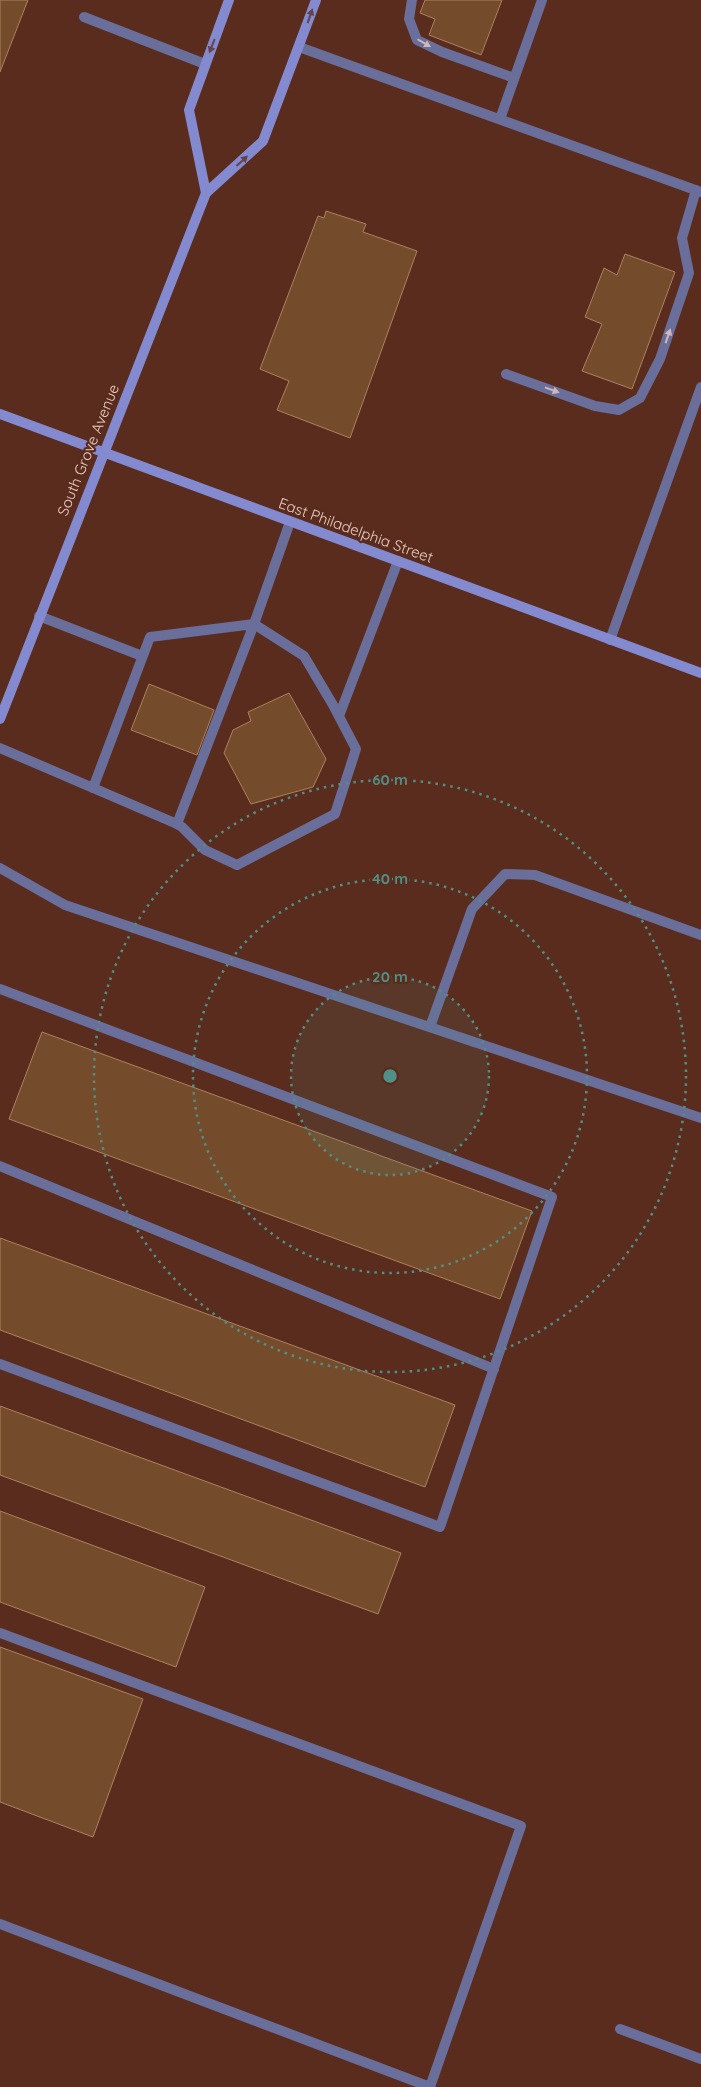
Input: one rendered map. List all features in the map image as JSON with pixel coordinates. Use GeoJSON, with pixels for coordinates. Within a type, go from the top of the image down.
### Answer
{"type":"FeatureCollection","features":[{"type":"Feature","properties":{"kind":"main road"},"geometry":{"type":"LineString","coordinates":[[206,193],[190,110],[229,0]]}},
{"type":"Feature","properties":{"kind":"main road","name":"South Grove Avenue"},"geometry":{"type":"LineString","coordinates":[[0,719],[206,193],[263,141],[316,0]]}},
{"type":"Feature","properties":{"kind":"main road","name":"East Philadelphia Street"},"geometry":{"type":"LineString","coordinates":[[0,414],[701,673]]}},
{"type":"Feature","properties":{"kind":"lane"},"geometry":{"type":"LineString","coordinates":[[412,0],[409,19],[417,40],[442,52],[514,78]]}},
{"type":"Feature","properties":{"kind":"lane"},"geometry":{"type":"LineString","coordinates":[[500,119],[542,0]]}},
{"type":"Feature","properties":{"kind":"lane"},"geometry":{"type":"LineString","coordinates":[[84,17],[205,64]]}},
{"type":"Feature","properties":{"kind":"lane"},"geometry":{"type":"LineString","coordinates":[[299,47],[699,191],[682,238],[689,273],[660,359],[640,398],[619,410],[595,406],[506,374]]}},
{"type":"Feature","properties":{"kind":"lane"},"geometry":{"type":"LineString","coordinates":[[610,640],[701,387]]}},
{"type":"Feature","properties":{"kind":"lane"},"geometry":{"type":"LineString","coordinates":[[177,824],[254,624],[290,522]]}},
{"type":"Feature","properties":{"kind":"lane"},"geometry":{"type":"LineString","coordinates":[[339,716],[398,561]]}},
{"type":"Feature","properties":{"kind":"lane"},"geometry":{"type":"LineString","coordinates":[[39,616],[142,656]]}},
{"type":"Feature","properties":{"kind":"lane"},"geometry":{"type":"LineString","coordinates":[[0,748],[92,788],[182,826],[205,850],[237,865],[335,814],[356,749],[304,656],[254,624],[150,637],[92,788]]}},
{"type":"Feature","properties":{"kind":"lane"},"geometry":{"type":"LineString","coordinates":[[0,868],[65,905],[701,1118]]}},
{"type":"Feature","properties":{"kind":"lane"},"geometry":{"type":"LineString","coordinates":[[430,1027],[472,909],[505,874],[535,875],[701,935]]}},
{"type":"Feature","properties":{"kind":"lane"},"geometry":{"type":"LineString","coordinates":[[0,989],[552,1198],[440,1527],[0,1364]]}},
{"type":"Feature","properties":{"kind":"lane"},"geometry":{"type":"LineString","coordinates":[[0,1166],[494,1369]]}},
{"type":"Feature","properties":{"kind":"lane"},"geometry":{"type":"LineString","coordinates":[[0,1633],[521,1826],[430,2087],[0,1924]]}},
{"type":"Feature","properties":{"kind":"lane"},"geometry":{"type":"LineString","coordinates":[[620,2029],[701,2058]]}},
{"type":"Feature","properties":{"kind":"building"},"geometry":{"type":"Polygon","coordinates":[[[0,0],[28,0],[0,72],[0,0]]]}},
{"type":"Feature","properties":{"kind":"building"},"geometry":{"type":"Polygon","coordinates":[[[425,0],[502,0],[481,55],[429,35],[435,19],[420,13],[425,0]]]}},
{"type":"Feature","properties":{"kind":"building"},"geometry":{"type":"Polygon","coordinates":[[[326,211],[366,224],[363,232],[417,251],[350,438],[277,410],[289,381],[260,369],[318,216],[324,218],[326,211]]]}},
{"type":"Feature","properties":{"kind":"building"},"geometry":{"type":"Polygon","coordinates":[[[625,254],[675,272],[632,389],[582,371],[602,324],[585,317],[604,268],[617,275],[625,254]]]}},
{"type":"Feature","properties":{"kind":"building"},"geometry":{"type":"Polygon","coordinates":[[[149,684],[214,710],[197,755],[131,730],[149,684]]]}},
{"type":"Feature","properties":{"kind":"building"},"geometry":{"type":"Polygon","coordinates":[[[289,693],[326,759],[313,787],[251,804],[224,753],[233,730],[251,721],[248,712],[289,693]]]}},
{"type":"Feature","properties":{"kind":"building"},"geometry":{"type":"Polygon","coordinates":[[[42,1032],[532,1211],[500,1299],[9,1119],[42,1032]]]}},
{"type":"Feature","properties":{"kind":"building"},"geometry":{"type":"Polygon","coordinates":[[[0,1238],[455,1405],[425,1487],[0,1330],[0,1238]]]}},
{"type":"Feature","properties":{"kind":"building"},"geometry":{"type":"Polygon","coordinates":[[[0,1406],[401,1553],[378,1614],[0,1475],[0,1406]]]}},
{"type":"Feature","properties":{"kind":"building"},"geometry":{"type":"Polygon","coordinates":[[[0,1511],[205,1587],[176,1667],[0,1602],[0,1511]]]}},
{"type":"Feature","properties":{"kind":"building"},"geometry":{"type":"Polygon","coordinates":[[[0,1647],[143,1699],[93,1837],[0,1802],[0,1647]]]}}]}
